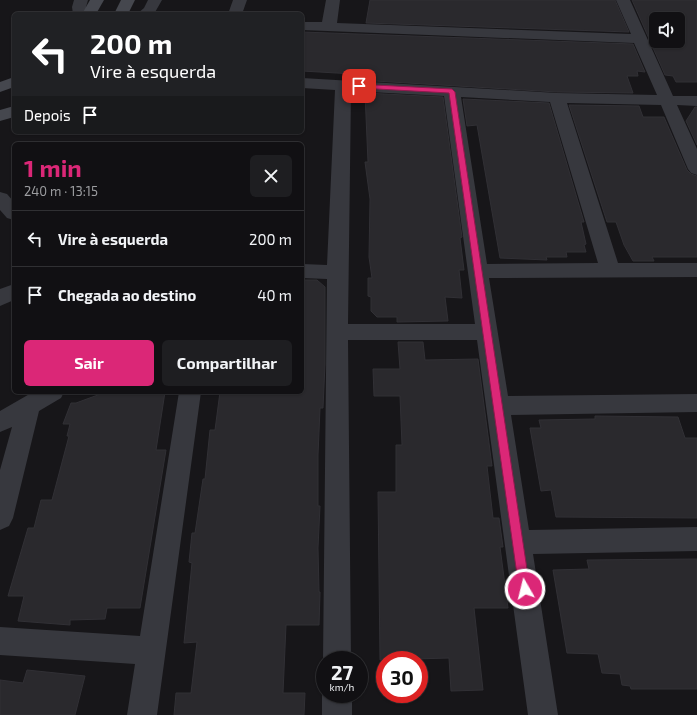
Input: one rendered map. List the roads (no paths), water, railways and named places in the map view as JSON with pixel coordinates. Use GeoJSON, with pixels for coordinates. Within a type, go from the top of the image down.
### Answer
{"type":"FeatureCollection","features":[{"type":"Feature","properties":{"kind":"street"},"geometry":{"type":"LineString","coordinates":[[80,12],[79,7],[81,0]]}},
{"type":"Feature","properties":{"kind":"street"},"geometry":{"type":"LineString","coordinates":[[90,12],[97,0]]}},
{"type":"Feature","properties":{"kind":"street"},"geometry":{"type":"LineString","coordinates":[[122,12],[128,0]]}},
{"type":"Feature","properties":{"kind":"street"},"geometry":{"type":"LineString","coordinates":[[147,12],[150,10],[155,0]]}},
{"type":"Feature","properties":{"kind":"street"},"geometry":{"type":"LineString","coordinates":[[235,12],[240,0]]}},
{"type":"Feature","properties":{"kind":"street"},"geometry":{"type":"LineString","coordinates":[[329,27],[333,0]]}},
{"type":"Feature","properties":{"kind":"street"},"geometry":{"type":"LineString","coordinates":[[623,0],[697,170]]}},
{"type":"Feature","properties":{"kind":"street"},"geometry":{"type":"LineString","coordinates":[[304,26],[640,39]]}},
{"type":"Feature","properties":{"kind":"street"},"geometry":{"type":"LineString","coordinates":[[304,82],[557,98],[697,101]]}},
{"type":"Feature","properties":{"kind":"street"},"geometry":{"type":"LineString","coordinates":[[0,87],[12,83]]}},
{"type":"Feature","properties":{"kind":"street"},"geometry":{"type":"LineString","coordinates":[[337,651],[337,272],[343,85]]}},
{"type":"Feature","properties":{"kind":"street"},"geometry":{"type":"LineString","coordinates":[[452,92],[543,715]]}},
{"type":"Feature","properties":{"kind":"street"},"geometry":{"type":"LineString","coordinates":[[557,98],[610,270]]}},
{"type":"Feature","properties":{"kind":"street"},"geometry":{"type":"LineString","coordinates":[[0,116],[12,112]]}},
{"type":"Feature","properties":{"kind":"street"},"geometry":{"type":"LineString","coordinates":[[478,271],[697,270]]}},
{"type":"Feature","properties":{"kind":"street"},"geometry":{"type":"LineString","coordinates":[[304,271],[337,272]]}},
{"type":"Feature","properties":{"kind":"street"},"geometry":{"type":"LineString","coordinates":[[0,298],[12,292]]}},
{"type":"Feature","properties":{"kind":"street"},"geometry":{"type":"LineString","coordinates":[[337,332],[487,332]]}},
{"type":"Feature","properties":{"kind":"street"},"geometry":{"type":"LineString","coordinates":[[0,422],[49,394]]}},
{"type":"Feature","properties":{"kind":"street"},"geometry":{"type":"LineString","coordinates":[[142,715],[190,394]]}},
{"type":"Feature","properties":{"kind":"street"},"geometry":{"type":"LineString","coordinates":[[498,406],[697,403]]}},
{"type":"Feature","properties":{"kind":"street"},"geometry":{"type":"LineString","coordinates":[[0,518],[29,405]]}},
{"type":"Feature","properties":{"kind":"street"},"geometry":{"type":"LineString","coordinates":[[518,542],[697,539]]}},
{"type":"Feature","properties":{"kind":"street"},"geometry":{"type":"LineString","coordinates":[[0,641],[152,651]]}},
{"type":"Feature","properties":{"kind":"street"},"geometry":{"type":"LineString","coordinates":[[337,703],[337,715]]}}]}
